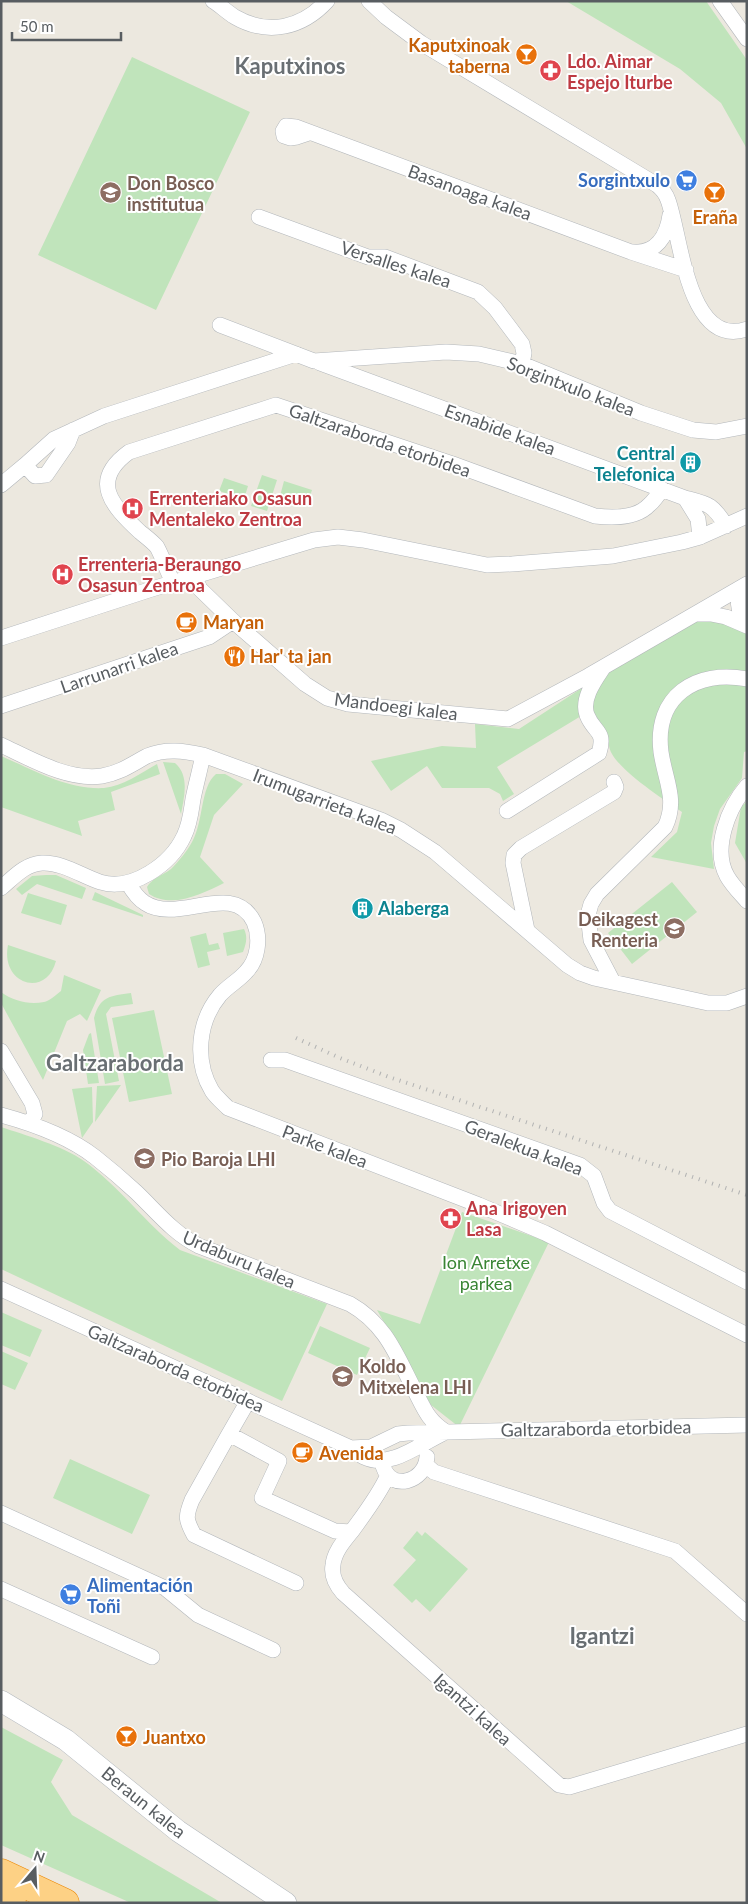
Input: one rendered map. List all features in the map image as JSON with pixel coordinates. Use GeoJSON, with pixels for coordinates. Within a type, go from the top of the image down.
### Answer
{"type":"FeatureCollection","features":[{"type":"Feature","properties":{"kind":"highway"},"geometry":{"type":"LineString","coordinates":[[1,1873],[65,1903]]}},
{"type":"Feature","properties":{"kind":"highway"},"geometry":{"type":"LineString","coordinates":[[1,1898],[12,1903]]}},
{"type":"Feature","properties":{"kind":"street"},"geometry":{"type":"LineString","coordinates":[[212,1],[236,17],[253,25],[271,28],[287,27],[302,22],[327,1]]}},
{"type":"Feature","properties":{"kind":"street"},"geometry":{"type":"LineString","coordinates":[[369,1],[386,17],[421,43],[652,181],[666,195],[686,270],[701,311],[712,323],[727,330],[747,329]]}},
{"type":"Feature","properties":{"kind":"street"},"geometry":{"type":"LineString","coordinates":[[720,1],[747,39]]}},
{"type":"Feature","properties":{"kind":"street","name":"Basanoaga kalea"},"geometry":{"type":"LineString","coordinates":[[303,130],[631,252],[686,270]]}},
{"type":"Feature","properties":{"kind":"street"},"geometry":{"type":"LineString","coordinates":[[671,210],[666,232],[657,245],[655,254],[662,262],[674,260],[680,249]]}},
{"type":"Feature","properties":{"kind":"street","name":"Versalles kalea"},"geometry":{"type":"LineString","coordinates":[[259,217],[368,256],[385,257],[478,292],[495,308],[522,344],[524,353],[522,364]]}},
{"type":"Feature","properties":{"kind":"street"},"geometry":{"type":"LineString","coordinates":[[631,252],[640,252],[665,240],[671,240],[676,243],[680,249]]}},
{"type":"Feature","properties":{"kind":"street","name":"Sorgintxulo kalea"},"geometry":{"type":"LineString","coordinates":[[220,325],[314,361],[446,352],[479,354],[522,364],[640,412],[693,430],[716,432],[747,426]]}},
{"type":"Feature","properties":{"kind":"street"},"geometry":{"type":"LineString","coordinates":[[1,485],[54,439],[104,416],[296,354]]}},
{"type":"Feature","properties":{"kind":"street","name":"Esnabide kalea"},"geometry":{"type":"LineString","coordinates":[[314,361],[685,498],[701,502],[716,510],[726,526]]}},
{"type":"Feature","properties":{"kind":"street","name":"Galtzaraborda etorbidea"},"geometry":{"type":"LineString","coordinates":[[173,582],[156,547],[116,508],[107,484],[110,471],[118,460],[129,452],[276,405],[453,464],[595,516],[622,516],[637,512],[648,507],[662,489]]}},
{"type":"Feature","properties":{"kind":"street"},"geometry":{"type":"LineString","coordinates":[[25,465],[35,476],[46,474],[68,443],[73,430]]}},
{"type":"Feature","properties":{"kind":"street"},"geometry":{"type":"LineString","coordinates":[[685,498],[698,518],[700,537]]}},
{"type":"Feature","properties":{"kind":"street"},"geometry":{"type":"LineString","coordinates":[[1,638],[173,582],[314,540],[338,537],[390,545],[487,565],[613,556],[700,537],[747,516]]}},
{"type":"Feature","properties":{"kind":"street","name":"Mandoegi kalea"},"geometry":{"type":"LineString","coordinates":[[194,576],[200,588],[233,621],[305,684],[326,698],[348,704],[508,719],[744,586]]}},
{"type":"Feature","properties":{"kind":"street"},"geometry":{"type":"LineString","coordinates":[[744,586],[737,602],[742,615],[747,618]]}},
{"type":"Feature","properties":{"kind":"street"},"geometry":{"type":"LineString","coordinates":[[696,614],[726,617],[747,626]]}},
{"type":"Feature","properties":{"kind":"street","name":"Larrunarri kalea"},"geometry":{"type":"LineString","coordinates":[[1,706],[209,636],[233,621]]}},
{"type":"Feature","properties":{"kind":"street"},"geometry":{"type":"LineString","coordinates":[[507,812],[599,753],[602,741],[598,731],[586,714],[586,700],[591,687],[603,667]]}},
{"type":"Feature","properties":{"kind":"street"},"geometry":{"type":"LineString","coordinates":[[612,982],[591,940],[588,915],[597,894],[665,827],[669,818],[672,805],[661,752],[663,724],[668,710],[683,689],[697,682],[713,677],[734,676],[747,679]]}},
{"type":"Feature","properties":{"kind":"street","name":"Irumugarrieta kalea"},"geometry":{"type":"LineString","coordinates":[[1,745],[67,773],[85,776],[101,776],[119,772],[147,757],[161,752],[181,751],[204,755],[381,820],[401,830],[435,852],[574,969],[594,978],[708,1003],[727,1003],[747,996]]}},
{"type":"Feature","properties":{"kind":"street"},"geometry":{"type":"LineString","coordinates":[[1,888],[25,867],[43,863],[66,868],[101,882],[115,884],[128,883],[152,871],[168,859],[183,838],[191,818],[204,755]]}},
{"type":"Feature","properties":{"kind":"street"},"geometry":{"type":"LineString","coordinates":[[527,930],[513,863],[514,855],[521,848],[614,792],[616,787],[614,782]]}},
{"type":"Feature","properties":{"kind":"street"},"geometry":{"type":"LineString","coordinates":[[747,786],[738,796],[729,815],[721,856],[727,876],[747,901]]}},
{"type":"Feature","properties":{"kind":"street","name":"Parke kalea"},"geometry":{"type":"LineString","coordinates":[[128,883],[135,894],[145,903],[153,906],[180,910],[213,902],[224,902],[242,908],[256,927],[258,942],[256,955],[246,973],[230,985],[213,1005],[202,1036],[200,1058],[207,1082],[213,1093],[228,1108],[479,1205],[545,1233],[747,1335]]}},
{"type":"Feature","properties":{"kind":"street"},"geometry":{"type":"LineString","coordinates":[[1,1051],[32,1103],[35,1114],[32,1120],[26,1122]]}},
{"type":"Feature","properties":{"kind":"street","name":"Geralekua kalea"},"geometry":{"type":"LineString","coordinates":[[271,1060],[285,1060],[580,1166],[594,1176],[604,1203],[610,1211],[747,1282]]}},
{"type":"Feature","properties":{"kind":"street","name":"Urdaburu kalea"},"geometry":{"type":"LineString","coordinates":[[1,1115],[26,1122],[57,1135],[95,1157],[137,1194],[175,1232],[186,1240],[350,1304],[364,1312],[377,1323],[387,1337],[426,1431],[446,1432]]}},
{"type":"Feature","properties":{"kind":"street","name":"Galtzaraborda etorbidea"},"geometry":{"type":"LineString","coordinates":[[1,1289],[351,1448],[364,1457],[382,1460]]}},
{"type":"Feature","properties":{"kind":"street"},"geometry":{"type":"LineString","coordinates":[[248,1401],[192,1500],[187,1511],[186,1520],[194,1535],[296,1583]]}},
{"type":"Feature","properties":{"kind":"street","name":"Galtzaraborda etorbidea"},"geometry":{"type":"LineString","coordinates":[[446,1432],[747,1425]]}},
{"type":"Feature","properties":{"kind":"street"},"geometry":{"type":"LineString","coordinates":[[351,1448],[371,1447],[398,1434],[426,1431]]}},
{"type":"Feature","properties":{"kind":"street"},"geometry":{"type":"LineString","coordinates":[[382,1460],[400,1456],[426,1431]]}},
{"type":"Feature","properties":{"kind":"street"},"geometry":{"type":"LineString","coordinates":[[388,1438],[382,1460],[384,1469],[388,1475],[398,1481],[411,1480],[421,1474],[426,1465],[426,1431]]}},
{"type":"Feature","properties":{"kind":"street"},"geometry":{"type":"LineString","coordinates":[[229,1434],[280,1461],[262,1498],[335,1531],[351,1532]]}},
{"type":"Feature","properties":{"kind":"street"},"geometry":{"type":"LineString","coordinates":[[426,1465],[434,1472],[675,1552],[747,1614]]}},
{"type":"Feature","properties":{"kind":"street","name":"Igantzi kalea"},"geometry":{"type":"LineString","coordinates":[[388,1475],[381,1489],[337,1551],[332,1566],[333,1577],[343,1593],[559,1785],[569,1787],[747,1734]]}},
{"type":"Feature","properties":{"kind":"street"},"geometry":{"type":"LineString","coordinates":[[1,1513],[165,1588],[198,1615],[273,1650]]}},
{"type":"Feature","properties":{"kind":"street"},"geometry":{"type":"LineString","coordinates":[[1,1589],[152,1657]]}},
{"type":"Feature","properties":{"kind":"street","name":"Beraun kalea"},"geometry":{"type":"LineString","coordinates":[[1,1702],[66,1740],[178,1832],[286,1903]]}},
{"type":"Feature","properties":{"kind":"green space"},"geometry":{"type":"Polygon","coordinates":[[[566,1],[706,1],[747,60],[747,149],[721,103],[680,69],[566,1]]]}},
{"type":"Feature","properties":{"kind":"green space"},"geometry":{"type":"Polygon","coordinates":[[[132,57],[250,112],[156,310],[38,255],[132,57]]]}},
{"type":"Feature","properties":{"kind":"green space"},"geometry":{"type":"Polygon","coordinates":[[[262,475],[277,480],[267,511],[251,506],[262,475]]]}},
{"type":"Feature","properties":{"kind":"green space"},"geometry":{"type":"Polygon","coordinates":[[[224,478],[248,486],[244,499],[219,491],[224,478]]]}},
{"type":"Feature","properties":{"kind":"green space"},"geometry":{"type":"Polygon","coordinates":[[[284,481],[312,490],[307,505],[280,496],[284,481]]]}},
{"type":"Feature","properties":{"kind":"green space"},"geometry":{"type":"Polygon","coordinates":[[[699,617],[733,626],[747,634],[747,751],[744,752],[742,778],[720,809],[714,826],[711,843],[714,869],[651,857],[677,832],[682,812],[644,785],[617,761],[611,752],[606,732],[593,709],[595,694],[603,679],[616,666],[632,653],[699,617]]]}},
{"type":"Feature","properties":{"kind":"green space"},"geometry":{"type":"Polygon","coordinates":[[[585,686],[581,716],[497,767],[514,794],[503,801],[500,794],[489,788],[442,788],[427,766],[391,791],[371,761],[442,746],[476,748],[475,724],[519,729],[585,686]]]}},
{"type":"Feature","properties":{"kind":"green space"},"geometry":{"type":"Polygon","coordinates":[[[1,756],[51,778],[90,788],[118,785],[157,764],[160,774],[111,792],[115,810],[78,821],[82,836],[1,807],[1,756]]]}},
{"type":"Feature","properties":{"kind":"green space"},"geometry":{"type":"Polygon","coordinates":[[[163,762],[175,763],[183,774],[185,787],[181,814],[163,762]]]}},
{"type":"Feature","properties":{"kind":"green space"},"geometry":{"type":"Polygon","coordinates":[[[216,774],[225,774],[243,784],[214,815],[200,857],[224,883],[197,895],[177,900],[167,900],[149,894],[147,887],[149,884],[171,869],[192,842],[199,824],[207,787],[216,774]]]}},
{"type":"Feature","properties":{"kind":"green space"},"geometry":{"type":"Polygon","coordinates":[[[747,801],[747,864],[735,843],[741,807],[747,801]]]}},
{"type":"Feature","properties":{"kind":"green space"},"geometry":{"type":"Polygon","coordinates":[[[56,875],[86,888],[82,899],[37,884],[22,895],[16,889],[32,876],[56,875]]]}},
{"type":"Feature","properties":{"kind":"green space"},"geometry":{"type":"Polygon","coordinates":[[[672,882],[697,912],[632,964],[608,933],[672,882]]]}},
{"type":"Feature","properties":{"kind":"green space"},"geometry":{"type":"Polygon","coordinates":[[[95,892],[143,915],[143,917],[92,900],[95,892]]]}},
{"type":"Feature","properties":{"kind":"green space"},"geometry":{"type":"Polygon","coordinates":[[[28,893],[67,905],[61,925],[21,913],[28,893]]]}},
{"type":"Feature","properties":{"kind":"green space"},"geometry":{"type":"Polygon","coordinates":[[[244,929],[246,941],[243,952],[227,956],[223,933],[244,929]]]}},
{"type":"Feature","properties":{"kind":"green space"},"geometry":{"type":"Polygon","coordinates":[[[206,933],[209,945],[218,943],[220,949],[207,952],[210,965],[198,968],[190,937],[206,933]]]}},
{"type":"Feature","properties":{"kind":"green space"},"geometry":{"type":"Polygon","coordinates":[[[8,945],[56,961],[51,973],[43,980],[34,983],[25,982],[17,977],[11,969],[7,958],[8,945]]]}},
{"type":"Feature","properties":{"kind":"green space"},"geometry":{"type":"Polygon","coordinates":[[[64,975],[101,990],[87,1021],[80,1014],[67,1021],[43,1080],[1,1003],[1,992],[21,1002],[44,1002],[61,991],[64,975]]]}},
{"type":"Feature","properties":{"kind":"green space"},"geometry":{"type":"Polygon","coordinates":[[[131,993],[133,1004],[111,1007],[106,1014],[119,1081],[105,1084],[94,1018],[96,1011],[99,1005],[107,998],[131,993]]]}},
{"type":"Feature","properties":{"kind":"green space"},"geometry":{"type":"Polygon","coordinates":[[[154,1010],[172,1094],[129,1102],[112,1018],[154,1010]]]}},
{"type":"Feature","properties":{"kind":"green space"},"geometry":{"type":"Polygon","coordinates":[[[91,1033],[99,1083],[88,1084],[83,1050],[91,1033]]]}},
{"type":"Feature","properties":{"kind":"green space"},"geometry":{"type":"Polygon","coordinates":[[[121,1085],[95,1122],[97,1086],[121,1085]]]}},
{"type":"Feature","properties":{"kind":"green space"},"geometry":{"type":"Polygon","coordinates":[[[92,1087],[93,1122],[82,1138],[72,1089],[92,1087]]]}},
{"type":"Feature","properties":{"kind":"green space"},"geometry":{"type":"Polygon","coordinates":[[[1,1127],[55,1146],[84,1161],[109,1182],[180,1250],[327,1304],[282,1401],[1,1269],[1,1127]]]}},
{"type":"Feature","properties":{"kind":"green space","name":"Ion Arretxe parkea"},"geometry":{"type":"Polygon","coordinates":[[[462,1212],[549,1242],[459,1427],[431,1405],[377,1310],[420,1324],[462,1212]]]}},
{"type":"Feature","properties":{"kind":"green space"},"geometry":{"type":"Polygon","coordinates":[[[1,1312],[42,1330],[30,1357],[1,1345],[1,1312]]]}},
{"type":"Feature","properties":{"kind":"green space"},"geometry":{"type":"Polygon","coordinates":[[[320,1326],[370,1348],[357,1375],[308,1353],[320,1326]]]}},
{"type":"Feature","properties":{"kind":"green space"},"geometry":{"type":"Polygon","coordinates":[[[1,1351],[28,1363],[15,1390],[1,1384],[1,1351]]]}},
{"type":"Feature","properties":{"kind":"green space"},"geometry":{"type":"Polygon","coordinates":[[[70,1459],[150,1495],[132,1534],[53,1498],[70,1459]]]}},
{"type":"Feature","properties":{"kind":"green space"},"geometry":{"type":"Polygon","coordinates":[[[417,1531],[422,1536],[425,1532],[468,1569],[430,1612],[416,1599],[412,1603],[393,1585],[416,1560],[403,1548],[417,1531]]]}},
{"type":"Feature","properties":{"kind":"green space"},"geometry":{"type":"Polygon","coordinates":[[[1,1727],[63,1760],[51,1782],[72,1815],[222,1903],[131,1903],[1,1845],[1,1727]]]}},
{"type":"Feature","properties":{"kind":"railway"},"geometry":{"type":"LineString","coordinates":[[296,1038],[389,1077],[747,1195]]}},
{"type":"Feature","properties":{"kind":"place","name":"Kaputxinoak taberna"},"geometry":{"type":"Point","coordinates":[526,55]}},
{"type":"Feature","properties":{"kind":"place","name":"Ldo. Aimar Espejo Iturbe"},"geometry":{"type":"Point","coordinates":[551,71]}},
{"type":"Feature","properties":{"kind":"place","name":"Sorgintxulo"},"geometry":{"type":"Point","coordinates":[686,180]}},
{"type":"Feature","properties":{"kind":"place","name":"Eraña"},"geometry":{"type":"Point","coordinates":[715,192]}},
{"type":"Feature","properties":{"kind":"place","name":"Don Bosco institutua"},"geometry":{"type":"Point","coordinates":[111,193]}},
{"type":"Feature","properties":{"kind":"place","name":"Central Telefonica"},"geometry":{"type":"Point","coordinates":[691,463]}},
{"type":"Feature","properties":{"kind":"place","name":"Errenteriako Osasun Mentaleko Zentroa"},"geometry":{"type":"Point","coordinates":[133,508]}},
{"type":"Feature","properties":{"kind":"place","name":"Errenteria-Beraungo Osasun Zentroa"},"geometry":{"type":"Point","coordinates":[62,574]}},
{"type":"Feature","properties":{"kind":"place","name":"Maryan"},"geometry":{"type":"Point","coordinates":[187,622]}},
{"type":"Feature","properties":{"kind":"place","name":"Har' ta jan"},"geometry":{"type":"Point","coordinates":[234,656]}},
{"type":"Feature","properties":{"kind":"place","name":"Alaberga"},"geometry":{"type":"Point","coordinates":[362,908]}},
{"type":"Feature","properties":{"kind":"place","name":"Deikagest Renteria"},"geometry":{"type":"Point","coordinates":[674,929]}},
{"type":"Feature","properties":{"kind":"place","name":"Pio Baroja LHI"},"geometry":{"type":"Point","coordinates":[145,1159]}},
{"type":"Feature","properties":{"kind":"place","name":"Ana Irigoyen Lasa"},"geometry":{"type":"Point","coordinates":[450,1218]}},
{"type":"Feature","properties":{"kind":"place","name":"Koldo Mitxelena LHI"},"geometry":{"type":"Point","coordinates":[343,1376]}},
{"type":"Feature","properties":{"kind":"place","name":"Avenida"},"geometry":{"type":"Point","coordinates":[303,1453]}},
{"type":"Feature","properties":{"kind":"place","name":"Alimentación Toñi"},"geometry":{"type":"Point","coordinates":[71,1595]}},
{"type":"Feature","properties":{"kind":"place","name":"Juantxo"},"geometry":{"type":"Point","coordinates":[127,1737]}},
{"type":"Feature","properties":{"kind":"district","name":"Kaputxinos"},"geometry":{"type":"Point","coordinates":[290,65]}},
{"type":"Feature","properties":{"kind":"district","name":"Galtzaraborda"},"geometry":{"type":"Point","coordinates":[115,1062]}},
{"type":"Feature","properties":{"kind":"district","name":"Igantzi"},"geometry":{"type":"Point","coordinates":[602,1635]}}]}
